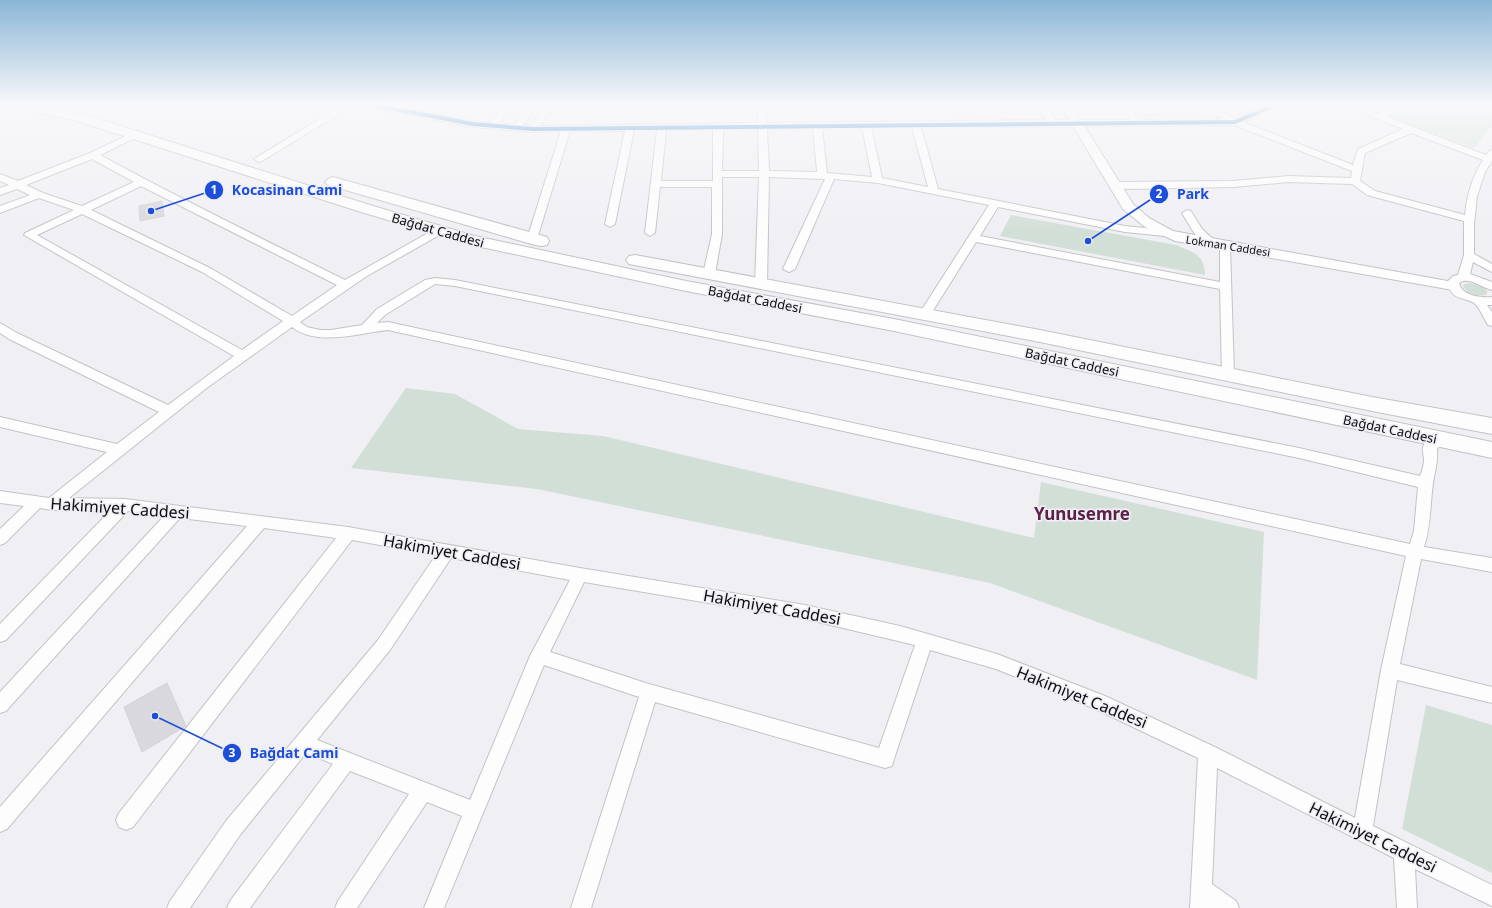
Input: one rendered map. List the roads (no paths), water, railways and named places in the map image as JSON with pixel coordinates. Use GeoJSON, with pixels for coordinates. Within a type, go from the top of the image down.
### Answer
{"type":"FeatureCollection","features":[{"type":"Feature","properties":{"kind":"main road","name":"Bağdat Caddesi"},"geometry":{"type":"LineString","coordinates":[[176,148],[472,240],[686,286],[894,325],[1492,450]]}},
{"type":"Feature","properties":{"kind":"main road","name":"Bağdat Caddesi"},"geometry":{"type":"LineString","coordinates":[[224,148],[354,189],[532,239],[761,284],[925,314],[1372,404],[1492,426]]}},
{"type":"Feature","properties":{"kind":"street"},"geometry":{"type":"LineString","coordinates":[[0,192],[107,148]]}},
{"type":"Feature","properties":{"kind":"street"},"geometry":{"type":"LineString","coordinates":[[258,159],[276,148]]}},
{"type":"Feature","properties":{"kind":"street"},"geometry":{"type":"LineString","coordinates":[[532,239],[560,148]]}},
{"type":"Feature","properties":{"kind":"street"},"geometry":{"type":"LineString","coordinates":[[610,224],[626,148]]}},
{"type":"Feature","properties":{"kind":"street"},"geometry":{"type":"LineString","coordinates":[[650,233],[660,148]]}},
{"type":"Feature","properties":{"kind":"street"},"geometry":{"type":"LineString","coordinates":[[709,274],[717,234],[718,148]]}},
{"type":"Feature","properties":{"kind":"street"},"geometry":{"type":"LineString","coordinates":[[761,284],[764,173],[763,148]]}},
{"type":"Feature","properties":{"kind":"street"},"geometry":{"type":"LineString","coordinates":[[789,269],[826,175],[821,148]]}},
{"type":"Feature","properties":{"kind":"street"},"geometry":{"type":"LineString","coordinates":[[871,148],[878,180]]}},
{"type":"Feature","properties":{"kind":"street"},"geometry":{"type":"LineString","coordinates":[[923,148],[934,191]]}},
{"type":"Feature","properties":{"kind":"street","name":"Lokman Caddesi"},"geometry":{"type":"LineString","coordinates":[[1092,148],[1133,212],[1147,223],[1175,238],[1458,282]]}},
{"type":"Feature","properties":{"kind":"street"},"geometry":{"type":"LineString","coordinates":[[1302,148],[1357,170]]}},
{"type":"Feature","properties":{"kind":"street"},"geometry":{"type":"LineString","coordinates":[[1355,181],[1361,151],[1367,148]]}},
{"type":"Feature","properties":{"kind":"street"},"geometry":{"type":"LineString","coordinates":[[1462,148],[1490,159],[1480,172],[1472,196],[1469,219],[1469,255],[1458,282],[1462,295],[1479,301],[1492,301]]}},
{"type":"Feature","properties":{"kind":"street"},"geometry":{"type":"LineString","coordinates":[[93,155],[175,200],[346,285]]}},
{"type":"Feature","properties":{"kind":"street"},"geometry":{"type":"LineString","coordinates":[[1480,172],[1492,175]]}},
{"type":"Feature","properties":{"kind":"street"},"geometry":{"type":"LineString","coordinates":[[656,184],[718,179],[764,173],[826,175],[878,180],[1125,229],[1165,233]]}},
{"type":"Feature","properties":{"kind":"street"},"geometry":{"type":"LineString","coordinates":[[0,177],[39,196],[81,209],[206,270],[293,322],[303,330],[320,334],[331,334],[388,326],[1415,552],[1492,565]]}},
{"type":"Feature","properties":{"kind":"street"},"geometry":{"type":"LineString","coordinates":[[1115,185],[1233,184],[1288,179],[1355,181],[1361,187],[1371,192],[1469,219]]}},
{"type":"Feature","properties":{"kind":"street"},"geometry":{"type":"LineString","coordinates":[[142,181],[29,235],[242,355]]}},
{"type":"Feature","properties":{"kind":"street"},"geometry":{"type":"LineString","coordinates":[[0,210],[39,196]]}},
{"type":"Feature","properties":{"kind":"street"},"geometry":{"type":"LineString","coordinates":[[925,314],[995,203]]}},
{"type":"Feature","properties":{"kind":"street"},"geometry":{"type":"LineString","coordinates":[[1187,213],[1198,231],[1211,243]]}},
{"type":"Feature","properties":{"kind":"street"},"geometry":{"type":"LineString","coordinates":[[0,539],[44,503],[119,450],[242,355],[280,328],[293,322],[346,285],[439,231]]}},
{"type":"Feature","properties":{"kind":"street"},"geometry":{"type":"LineString","coordinates":[[973,238],[1226,287]]}},
{"type":"Feature","properties":{"kind":"street"},"geometry":{"type":"LineString","coordinates":[[1225,246],[1228,375]]}},
{"type":"Feature","properties":{"kind":"street"},"geometry":{"type":"LineString","coordinates":[[1469,255],[1492,269]]}},
{"type":"Feature","properties":{"kind":"street"},"geometry":{"type":"LineString","coordinates":[[1469,255],[1487,284]]}},
{"type":"Feature","properties":{"kind":"street"},"geometry":{"type":"LineString","coordinates":[[366,328],[381,312],[397,301],[429,282],[443,281],[570,305],[1268,447],[1426,483]]}},
{"type":"Feature","properties":{"kind":"street"},"geometry":{"type":"LineString","coordinates":[[1458,282],[1487,284]]}},
{"type":"Feature","properties":{"kind":"street"},"geometry":{"type":"LineString","coordinates":[[1479,301],[1492,322]]}},
{"type":"Feature","properties":{"kind":"street"},"geometry":{"type":"LineString","coordinates":[[0,327],[13,336],[169,411]]}},
{"type":"Feature","properties":{"kind":"street"},"geometry":{"type":"LineString","coordinates":[[0,422],[119,450]]}},
{"type":"Feature","properties":{"kind":"street"},"geometry":{"type":"LineString","coordinates":[[1362,832],[1390,670],[1415,552],[1422,531],[1426,483],[1431,461],[1430,448],[1439,439]]}},
{"type":"Feature","properties":{"kind":"street","name":"Hakimiyet Caddesi"},"geometry":{"type":"LineString","coordinates":[[0,497],[44,503],[126,505],[348,533],[580,575],[805,612],[852,621],[925,640],[997,662],[1048,680],[1146,723],[1492,896]]}},
{"type":"Feature","properties":{"kind":"street"},"geometry":{"type":"LineString","coordinates":[[0,635],[126,505]]}},
{"type":"Feature","properties":{"kind":"street"},"geometry":{"type":"LineString","coordinates":[[0,705],[177,511]]}},
{"type":"Feature","properties":{"kind":"street"},"geometry":{"type":"LineString","coordinates":[[0,822],[261,521]]}},
{"type":"Feature","properties":{"kind":"street"},"geometry":{"type":"LineString","coordinates":[[126,820],[348,533]]}},
{"type":"Feature","properties":{"kind":"street"},"geometry":{"type":"LineString","coordinates":[[177,908],[233,828],[384,645],[447,551]]}},
{"type":"Feature","properties":{"kind":"street"},"geometry":{"type":"LineString","coordinates":[[434,908],[539,656],[580,575]]}},
{"type":"Feature","properties":{"kind":"street"},"geometry":{"type":"LineString","coordinates":[[539,656],[649,692],[885,759],[925,640]]}},
{"type":"Feature","properties":{"kind":"street"},"geometry":{"type":"LineString","coordinates":[[1390,670],[1492,695]]}},
{"type":"Feature","properties":{"kind":"street"},"geometry":{"type":"LineString","coordinates":[[581,908],[649,692]]}},
{"type":"Feature","properties":{"kind":"street"},"geometry":{"type":"LineString","coordinates":[[303,743],[474,811]]}},
{"type":"Feature","properties":{"kind":"street"},"geometry":{"type":"LineString","coordinates":[[1208,753],[1200,898],[1229,908]]}},
{"type":"Feature","properties":{"kind":"street"},"geometry":{"type":"LineString","coordinates":[[236,908],[347,760]]}},
{"type":"Feature","properties":{"kind":"street"},"geometry":{"type":"LineString","coordinates":[[345,908],[423,790]]}},
{"type":"Feature","properties":{"kind":"street"},"geometry":{"type":"LineString","coordinates":[[1404,852],[1407,908]]}},
{"type":"Feature","properties":{"kind":"place","name":"Kocasinan Cami"},"geometry":{"type":"Point","coordinates":[151,211]}},
{"type":"Feature","properties":{"kind":"place","name":"Park"},"geometry":{"type":"Point","coordinates":[1088,241]}},
{"type":"Feature","properties":{"kind":"place","name":"Bağdat Cami"},"geometry":{"type":"Point","coordinates":[155,716]}},
{"type":"Feature","properties":{"kind":"district","name":"Yunusemre"},"geometry":{"type":"Point","coordinates":[1082,514]}}]}
